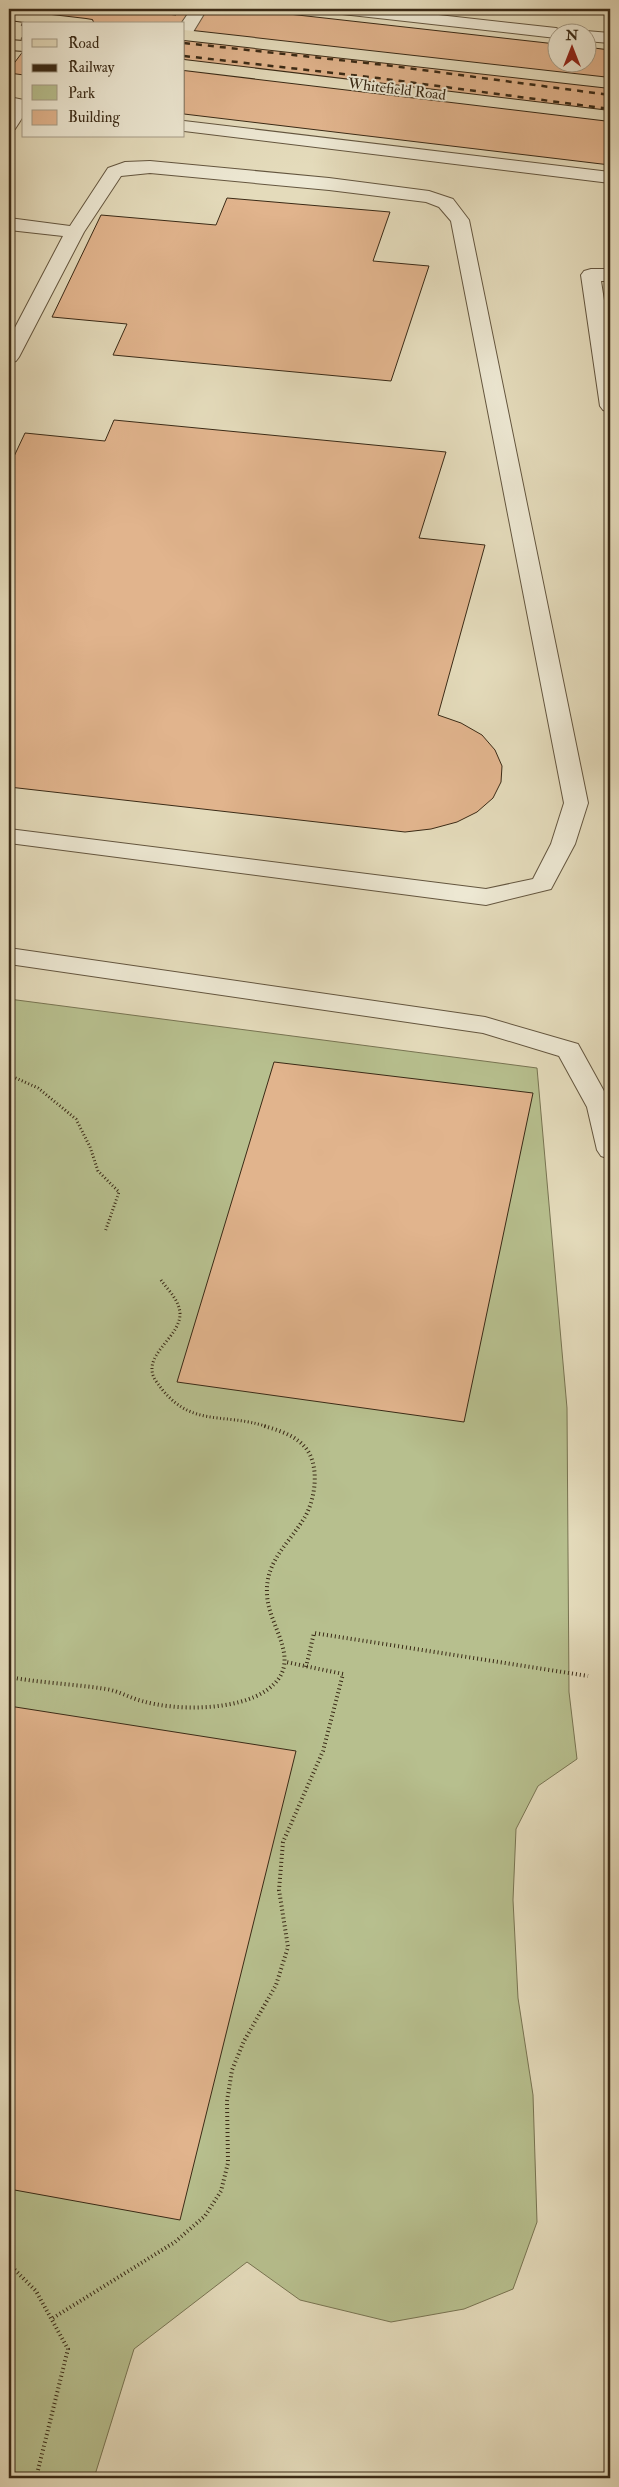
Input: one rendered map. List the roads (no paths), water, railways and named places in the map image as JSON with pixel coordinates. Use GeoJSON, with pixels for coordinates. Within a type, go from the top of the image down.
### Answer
{"type":"FeatureCollection","features":[{"type":"Feature","properties":{"kind":"main road"},"geometry":{"type":"LineString","coordinates":[[9,15],[69,22]]}},
{"type":"Feature","properties":{"kind":"main road","name":"Whitefield Road"},"geometry":{"type":"LineString","coordinates":[[185,34],[610,83]]}},
{"type":"Feature","properties":{"kind":"main road"},"geometry":{"type":"LineString","coordinates":[[9,45],[22,46]]}},
{"type":"Feature","properties":{"kind":"main road","name":"Whitefield Road"},"geometry":{"type":"LineString","coordinates":[[185,65],[610,116]]}},
{"type":"Feature","properties":{"kind":"street"},"geometry":{"type":"LineString","coordinates":[[185,32],[199,9]]}},
{"type":"Feature","properties":{"kind":"street"},"geometry":{"type":"LineString","coordinates":[[342,9],[546,32]]}},
{"type":"Feature","properties":{"kind":"street"},"geometry":{"type":"LineString","coordinates":[[596,37],[610,38]]}},
{"type":"Feature","properties":{"kind":"street"},"geometry":{"type":"LineString","coordinates":[[9,125],[18,104]]}},
{"type":"Feature","properties":{"kind":"street"},"geometry":{"type":"LineString","coordinates":[[185,126],[610,178]]}},
{"type":"Feature","properties":{"kind":"street"},"geometry":{"type":"LineString","coordinates":[[9,357],[75,232],[114,172],[138,167],[330,184],[429,197],[446,203],[460,220],[576,803],[563,844],[542,884],[486,897],[9,836]]}},
{"type":"Feature","properties":{"kind":"street"},"geometry":{"type":"LineString","coordinates":[[9,224],[75,232]]}},
{"type":"Feature","properties":{"kind":"street"},"geometry":{"type":"LineString","coordinates":[[610,275],[591,275],[610,406]]}},
{"type":"Feature","properties":{"kind":"street"},"geometry":{"type":"LineString","coordinates":[[9,956],[485,1025],[569,1050],[600,1107],[610,1150]]}},
{"type":"Feature","properties":{"kind":"railway"},"geometry":{"type":"LineString","coordinates":[[9,24],[22,25]]}},
{"type":"Feature","properties":{"kind":"railway"},"geometry":{"type":"LineString","coordinates":[[9,37],[22,39]]}},
{"type":"Feature","properties":{"kind":"railway"},"geometry":{"type":"LineString","coordinates":[[185,43],[385,65],[610,95]]}},
{"type":"Feature","properties":{"kind":"railway"},"geometry":{"type":"LineString","coordinates":[[185,56],[378,78],[610,109]]}}]}
